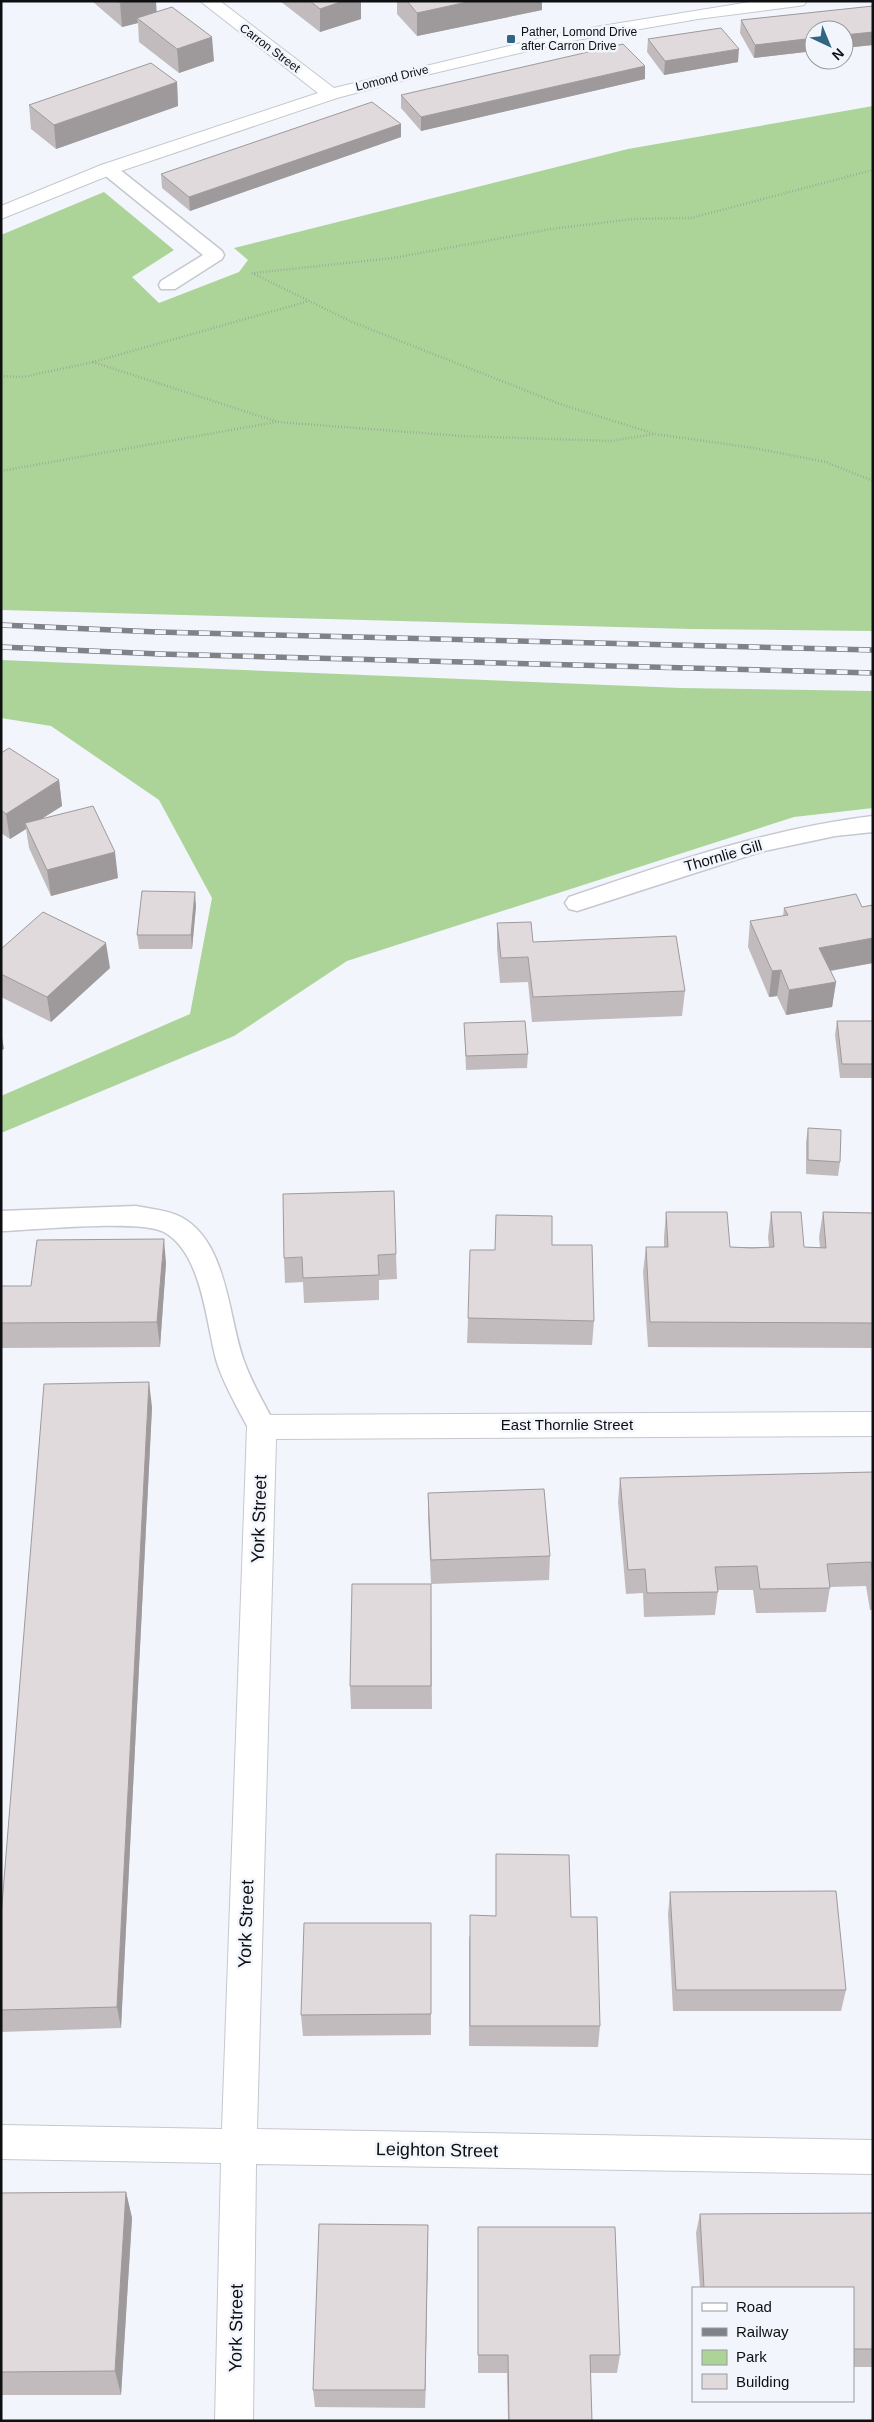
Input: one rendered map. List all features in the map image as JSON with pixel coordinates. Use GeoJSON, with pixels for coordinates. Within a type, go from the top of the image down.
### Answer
{"type":"FeatureCollection","features":[{"type":"Feature","properties":{"kind":"street","name":"Carron Street"},"geometry":{"type":"LineString","coordinates":[[209,1],[330,94]]}},
{"type":"Feature","properties":{"kind":"street"},"geometry":{"type":"LineString","coordinates":[[682,1],[698,14]]}},
{"type":"Feature","properties":{"kind":"street","name":"Lomond Drive"},"geometry":{"type":"LineString","coordinates":[[1,213],[108,169],[330,94],[406,74],[571,36],[698,14],[798,1]]}},
{"type":"Feature","properties":{"kind":"street","name":"East Thornlie Street"},"geometry":{"type":"LineString","coordinates":[[262,1427],[873,1424]]}},
{"type":"Feature","properties":{"kind":"street","name":"York Street"},"geometry":{"type":"LineString","coordinates":[[234,2421],[239,2145],[262,1427]]}},
{"type":"Feature","properties":{"kind":"street","name":"Leighton Street"},"geometry":{"type":"LineString","coordinates":[[1,2142],[873,2157]]}},
{"type":"Feature","properties":{"kind":"lane"},"geometry":{"type":"LineString","coordinates":[[108,169],[215,255],[168,284]]}},
{"type":"Feature","properties":{"kind":"lane","name":"Thornlie Gill"},"geometry":{"type":"LineString","coordinates":[[577,903],[727,852],[836,827],[873,824]]}},
{"type":"Feature","properties":{"kind":"lane"},"geometry":{"type":"LineString","coordinates":[[1,1221],[136,1216],[172,1224],[189,1239],[204,1261],[220,1313],[230,1361],[262,1427]]}},
{"type":"Feature","properties":{"kind":"path"},"geometry":{"type":"LineString","coordinates":[[253,274],[303,266],[393,258],[551,229],[633,220],[691,218],[873,170]]}},
{"type":"Feature","properties":{"kind":"path"},"geometry":{"type":"LineString","coordinates":[[215,255],[352,322],[560,404],[655,434],[754,448],[826,462],[873,480]]}},
{"type":"Feature","properties":{"kind":"path"},"geometry":{"type":"LineString","coordinates":[[1,376],[23,377],[93,362],[310,301]]}},
{"type":"Feature","properties":{"kind":"path"},"geometry":{"type":"LineString","coordinates":[[93,362],[278,422],[461,436],[611,441],[655,434]]}},
{"type":"Feature","properties":{"kind":"path"},"geometry":{"type":"LineString","coordinates":[[1,471],[278,422]]}},
{"type":"Feature","properties":{"kind":"green space"},"geometry":{"type":"Polygon","coordinates":[[[873,106],[873,631],[690,629],[1,610],[1,235],[104,192],[174,250],[132,277],[159,303],[239,272],[248,260],[234,248],[628,149],[873,106]]]}},
{"type":"Feature","properties":{"kind":"green space"},"geometry":{"type":"Polygon","coordinates":[[[1,660],[681,688],[873,691],[873,808],[794,817],[347,961],[234,1036],[1,1133],[1,1096],[190,1014],[212,898],[159,800],[51,726],[1,718],[1,660]]]}},
{"type":"Feature","properties":{"kind":"building"},"geometry":{"type":"Polygon","coordinates":[[[310,1],[343,1],[320,9],[310,1]]]}},
{"type":"Feature","properties":{"kind":"building"},"geometry":{"type":"Polygon","coordinates":[[[407,1],[472,1],[417,13],[407,1]]]}},
{"type":"Feature","properties":{"kind":"building"},"geometry":{"type":"Polygon","coordinates":[[[873,6],[873,32],[854,34],[854,20],[804,20],[804,39],[755,45],[741,20],[873,6]]]}},
{"type":"Feature","properties":{"kind":"building"},"geometry":{"type":"Polygon","coordinates":[[[172,7],[212,37],[177,49],[137,18],[172,7]]]}},
{"type":"Feature","properties":{"kind":"building"},"geometry":{"type":"Polygon","coordinates":[[[721,28],[739,49],[665,61],[648,39],[721,28]]]}},
{"type":"Feature","properties":{"kind":"building"},"geometry":{"type":"Polygon","coordinates":[[[623,44],[645,66],[421,117],[401,95],[623,44]]]}},
{"type":"Feature","properties":{"kind":"building"},"geometry":{"type":"Polygon","coordinates":[[[151,63],[177,82],[54,125],[29,105],[151,63]]]}},
{"type":"Feature","properties":{"kind":"building"},"geometry":{"type":"Polygon","coordinates":[[[372,102],[401,124],[189,197],[161,174],[372,102]]]}},
{"type":"Feature","properties":{"kind":"building"},"geometry":{"type":"Polygon","coordinates":[[[9,748],[59,780],[6,814],[1,810],[1,753],[9,748]]]}},
{"type":"Feature","properties":{"kind":"building"},"geometry":{"type":"Polygon","coordinates":[[[93,806],[115,852],[47,870],[25,823],[93,806]]]}},
{"type":"Feature","properties":{"kind":"building"},"geometry":{"type":"Polygon","coordinates":[[[142,891],[195,892],[191,935],[137,935],[142,891]]]}},
{"type":"Feature","properties":{"kind":"building"},"geometry":{"type":"Polygon","coordinates":[[[856,894],[862,907],[873,905],[873,938],[819,948],[836,982],[789,990],[781,970],[772,971],[750,921],[788,915],[784,908],[856,894]]]}},
{"type":"Feature","properties":{"kind":"building"},"geometry":{"type":"Polygon","coordinates":[[[43,912],[106,943],[47,997],[1,974],[1,949],[43,912]]]}},
{"type":"Feature","properties":{"kind":"building"},"geometry":{"type":"Polygon","coordinates":[[[531,922],[533,942],[676,936],[685,991],[533,997],[528,957],[501,958],[497,923],[531,922]]]}},
{"type":"Feature","properties":{"kind":"building"},"geometry":{"type":"Polygon","coordinates":[[[525,1021],[528,1054],[466,1056],[464,1023],[525,1021]]]}},
{"type":"Feature","properties":{"kind":"building"},"geometry":{"type":"Polygon","coordinates":[[[837,1021],[873,1021],[873,1064],[842,1064],[837,1021]]]}},
{"type":"Feature","properties":{"kind":"building"},"geometry":{"type":"Polygon","coordinates":[[[808,1128],[841,1130],[840,1162],[808,1160],[808,1128]]]}},
{"type":"Feature","properties":{"kind":"building"},"geometry":{"type":"Polygon","coordinates":[[[394,1191],[396,1254],[378,1255],[379,1275],[303,1278],[302,1257],[284,1258],[283,1194],[394,1191]]]}},
{"type":"Feature","properties":{"kind":"building"},"geometry":{"type":"Polygon","coordinates":[[[666,1212],[727,1212],[730,1247],[752,1248],[774,1247],[771,1212],[801,1212],[804,1247],[826,1248],[823,1212],[873,1213],[873,1323],[650,1322],[646,1247],[668,1247],[666,1212]]]}},
{"type":"Feature","properties":{"kind":"building"},"geometry":{"type":"Polygon","coordinates":[[[496,1215],[552,1216],[552,1245],[592,1245],[594,1321],[468,1318],[470,1250],[495,1250],[496,1215]]]}},
{"type":"Feature","properties":{"kind":"building"},"geometry":{"type":"Polygon","coordinates":[[[164,1239],[157,1322],[1,1323],[1,1286],[31,1286],[37,1240],[164,1239]]]}},
{"type":"Feature","properties":{"kind":"building"},"geometry":{"type":"Polygon","coordinates":[[[149,1382],[117,2007],[1,2010],[1,1917],[44,1384],[149,1382]]]}},
{"type":"Feature","properties":{"kind":"building"},"geometry":{"type":"Polygon","coordinates":[[[873,1472],[873,1574],[871,1562],[827,1564],[830,1588],[760,1589],[757,1566],[715,1567],[718,1592],[647,1593],[645,1569],[628,1570],[620,1478],[873,1472]]]}},
{"type":"Feature","properties":{"kind":"building"},"geometry":{"type":"Polygon","coordinates":[[[544,1489],[550,1556],[431,1560],[428,1493],[544,1489]]]}},
{"type":"Feature","properties":{"kind":"building"},"geometry":{"type":"Polygon","coordinates":[[[352,1584],[431,1584],[431,1686],[350,1686],[352,1584]]]}},
{"type":"Feature","properties":{"kind":"building"},"geometry":{"type":"Polygon","coordinates":[[[496,1854],[569,1855],[571,1917],[597,1917],[600,2026],[470,2026],[470,1915],[496,1916],[496,1854]]]}},
{"type":"Feature","properties":{"kind":"building"},"geometry":{"type":"Polygon","coordinates":[[[836,1891],[846,1990],[676,1990],[670,1892],[836,1891]]]}},
{"type":"Feature","properties":{"kind":"building"},"geometry":{"type":"Polygon","coordinates":[[[304,1923],[431,1923],[431,2014],[301,2015],[304,1923]]]}},
{"type":"Feature","properties":{"kind":"building"},"geometry":{"type":"Polygon","coordinates":[[[126,2192],[115,2371],[1,2372],[1,2193],[126,2192]]]}},
{"type":"Feature","properties":{"kind":"building"},"geometry":{"type":"Polygon","coordinates":[[[873,2213],[873,2349],[854,2349],[854,2287],[704,2287],[700,2214],[873,2213]]]}},
{"type":"Feature","properties":{"kind":"building"},"geometry":{"type":"Polygon","coordinates":[[[319,2224],[428,2225],[425,2390],[313,2390],[319,2224]]]}},
{"type":"Feature","properties":{"kind":"building"},"geometry":{"type":"Polygon","coordinates":[[[478,2227],[615,2227],[620,2355],[590,2355],[592,2421],[509,2421],[508,2355],[478,2355],[478,2227]]]}},
{"type":"Feature","properties":{"kind":"railway"},"geometry":{"type":"LineString","coordinates":[[1,625],[157,632],[873,650]]}},
{"type":"Feature","properties":{"kind":"railway"},"geometry":{"type":"LineString","coordinates":[[1,647],[160,654],[873,673]]}},
{"type":"Feature","properties":{"kind":"place","name":"Pather, Lomond Drive after Carron Drive"},"geometry":{"type":"Point","coordinates":[511,39]}}]}
